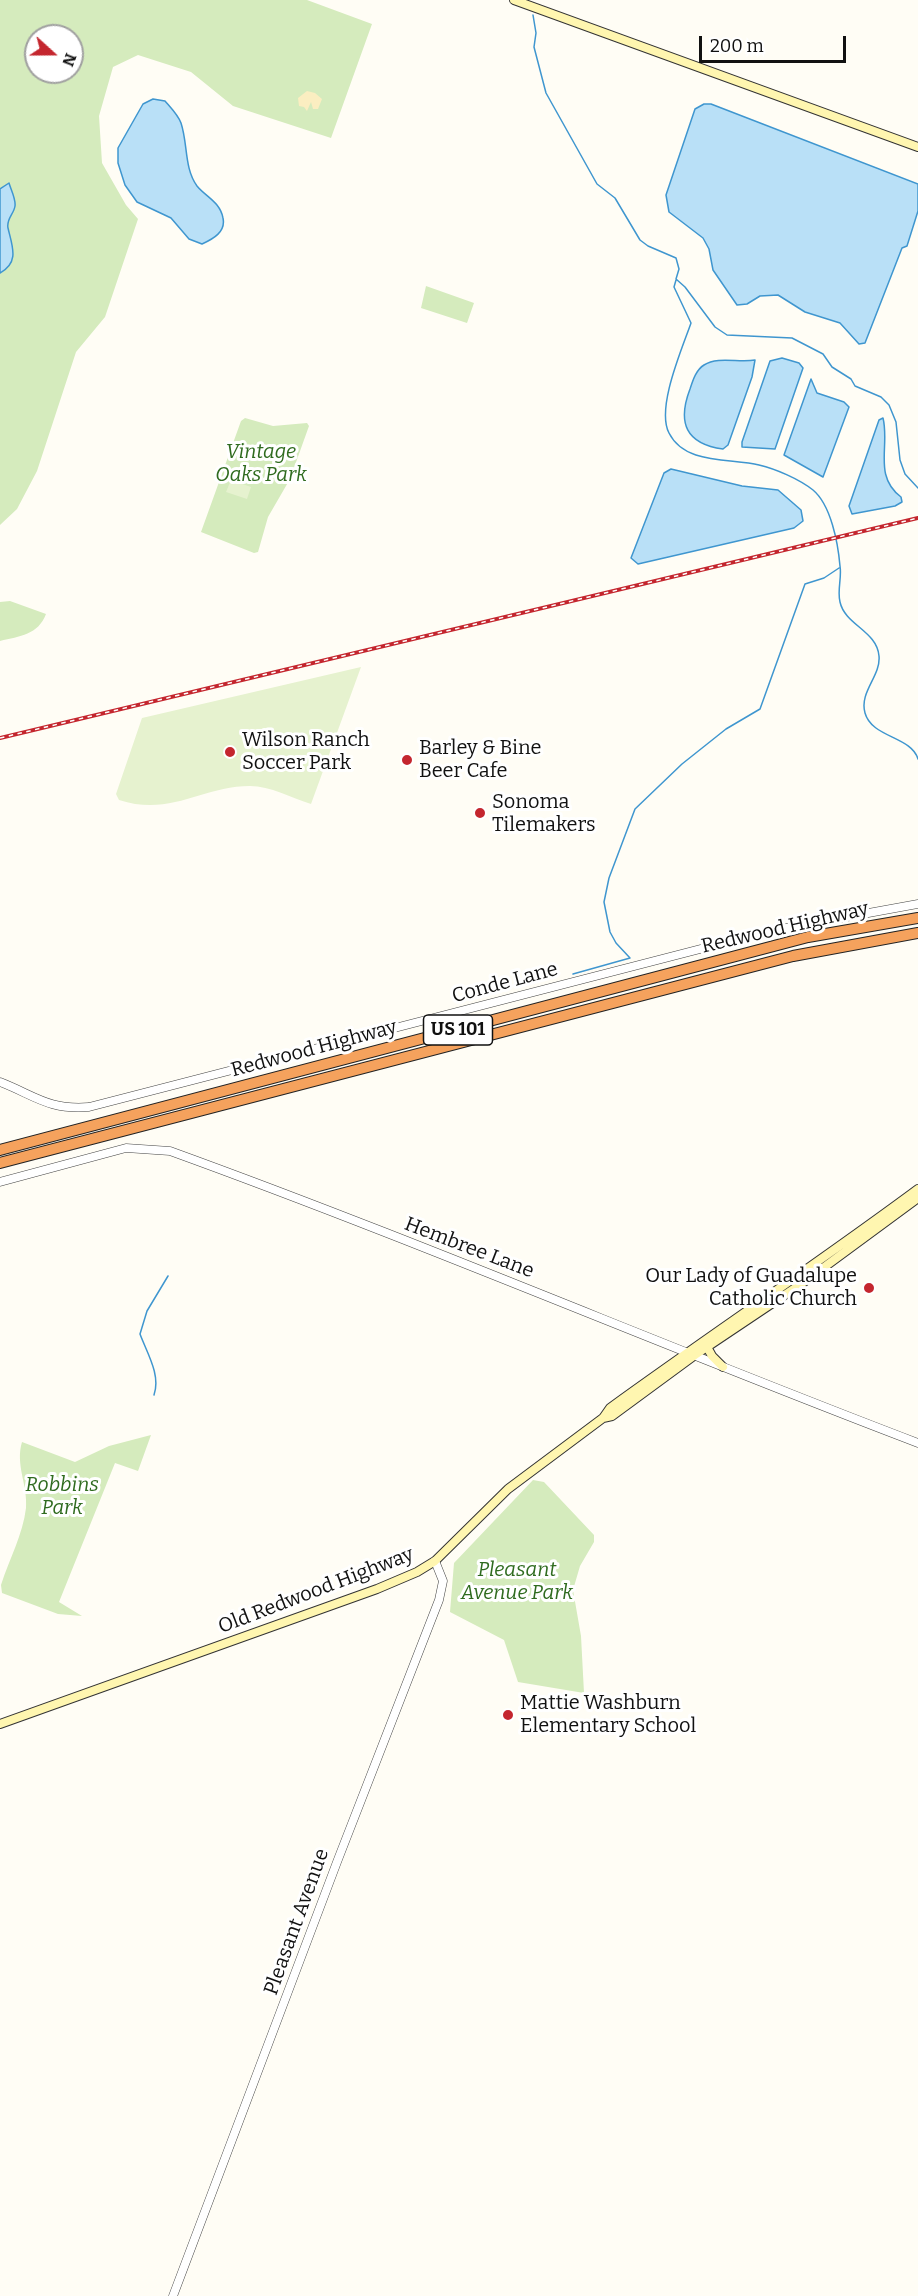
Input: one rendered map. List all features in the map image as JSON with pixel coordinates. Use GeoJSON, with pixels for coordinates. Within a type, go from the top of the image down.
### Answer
{"type":"FeatureCollection","features":[{"type":"Feature","properties":{"kind":"highway","name":"Redwood Highway"},"geometry":{"type":"LineString","coordinates":[[0,1150],[808,937],[918,918]]}},
{"type":"Feature","properties":{"kind":"highway","name":"Redwood Highway"},"geometry":{"type":"LineString","coordinates":[[0,1163],[793,956],[918,933]]}},
{"type":"Feature","properties":{"kind":"main road"},"geometry":{"type":"LineString","coordinates":[[514,0],[682,60],[778,98],[918,147]]}},
{"type":"Feature","properties":{"kind":"main road","name":"Old Redwood Highway"},"geometry":{"type":"LineString","coordinates":[[0,1724],[387,1586],[435,1561],[490,1504],[603,1418],[612,1416],[691,1353],[918,1190]]}},
{"type":"Feature","properties":{"kind":"main road","name":"Old Redwood Highway"},"geometry":{"type":"LineString","coordinates":[[691,1353],[707,1347],[804,1282],[918,1198]]}},
{"type":"Feature","properties":{"kind":"main road"},"geometry":{"type":"LineString","coordinates":[[707,1347],[723,1367]]}},
{"type":"Feature","properties":{"kind":"street","name":"Conde Lane"},"geometry":{"type":"LineString","coordinates":[[0,1082],[49,1105],[62,1108],[89,1107],[770,931],[918,904]]}},
{"type":"Feature","properties":{"kind":"street","name":"Hembree Lane"},"geometry":{"type":"LineString","coordinates":[[0,1182],[126,1148],[170,1151],[918,1443]]}},
{"type":"Feature","properties":{"kind":"street","name":"Pleasant Avenue"},"geometry":{"type":"LineString","coordinates":[[173,2296],[439,1600],[443,1581],[435,1561]]}},
{"type":"Feature","properties":{"kind":"green space"},"geometry":{"type":"Polygon","coordinates":[[[0,0],[307,0],[372,24],[331,138],[233,106],[191,72],[138,55],[113,67],[99,116],[102,163],[126,205],[138,219],[105,317],[76,352],[37,471],[17,509],[0,525],[0,0]]]}},
{"type":"Feature","properties":{"kind":"green space"},"geometry":{"type":"Polygon","coordinates":[[[426,286],[474,303],[467,323],[421,308],[426,286]]]}},
{"type":"Feature","properties":{"kind":"green space","name":"Vintage Oaks Park"},"geometry":{"type":"Polygon","coordinates":[[[245,418],[273,426],[307,423],[309,426],[290,479],[268,517],[258,552],[254,553],[201,532],[241,421],[245,418]]]}},
{"type":"Feature","properties":{"kind":"green space"},"geometry":{"type":"Polygon","coordinates":[[[231,480],[251,487],[247,499],[226,492],[231,480]]]}},
{"type":"Feature","properties":{"kind":"green space"},"geometry":{"type":"Polygon","coordinates":[[[10,601],[46,614],[43,621],[28,634],[0,641],[0,602],[10,601]]]}},
{"type":"Feature","properties":{"kind":"green space","name":"Wilson Ranch Soccer Park"},"geometry":{"type":"Polygon","coordinates":[[[361,667],[311,804],[273,790],[250,786],[233,787],[155,805],[119,800],[116,794],[142,718],[361,667]]]}},
{"type":"Feature","properties":{"kind":"green space","name":"Robbins Park"},"geometry":{"type":"Polygon","coordinates":[[[151,1435],[138,1471],[115,1463],[59,1602],[82,1616],[58,1614],[2,1593],[1,1585],[19,1537],[26,1508],[20,1459],[22,1442],[75,1462],[109,1446],[151,1435]]]}},
{"type":"Feature","properties":{"kind":"green space","name":"Pleasant Avenue Park"},"geometry":{"type":"Polygon","coordinates":[[[533,1480],[544,1482],[594,1535],[594,1542],[580,1566],[573,1590],[581,1636],[584,1693],[518,1682],[504,1640],[450,1612],[454,1563],[533,1480]]]}},
{"type":"Feature","properties":{"kind":"sand"},"geometry":{"type":"Polygon","coordinates":[[[307,91],[315,93],[322,99],[318,109],[313,109],[311,102],[307,111],[304,107],[299,106],[298,98],[307,91]]]}},
{"type":"Feature","properties":{"kind":"water"},"geometry":{"type":"Polygon","coordinates":[[[153,99],[165,101],[178,117],[193,179],[221,212],[223,227],[221,231],[202,244],[189,239],[171,218],[137,202],[125,185],[118,163],[118,148],[143,104],[153,99]]]}},
{"type":"Feature","properties":{"kind":"water"},"geometry":{"type":"Polygon","coordinates":[[[704,104],[711,104],[918,184],[918,211],[907,246],[902,248],[865,343],[859,344],[840,323],[805,312],[778,295],[760,296],[747,304],[737,305],[713,270],[709,249],[703,238],[669,212],[666,195],[695,109],[704,104]]]}},
{"type":"Feature","properties":{"kind":"water"},"geometry":{"type":"Polygon","coordinates":[[[9,183],[15,203],[8,225],[13,253],[10,264],[0,273],[0,189],[9,183]]]}},
{"type":"Feature","properties":{"kind":"water"},"geometry":{"type":"Polygon","coordinates":[[[782,358],[799,363],[803,368],[775,449],[742,447],[770,361],[782,358]]]}},
{"type":"Feature","properties":{"kind":"water"},"geometry":{"type":"Polygon","coordinates":[[[755,360],[752,377],[728,445],[723,449],[700,442],[693,437],[685,422],[684,412],[691,386],[699,370],[710,362],[755,360]]]}},
{"type":"Feature","properties":{"kind":"water"},"geometry":{"type":"Polygon","coordinates":[[[811,379],[817,393],[844,402],[849,407],[823,477],[784,455],[811,379]]]}},
{"type":"Feature","properties":{"kind":"water"},"geometry":{"type":"Polygon","coordinates":[[[883,418],[887,480],[892,489],[901,497],[902,502],[895,506],[852,514],[849,506],[879,420],[883,418]]]}},
{"type":"Feature","properties":{"kind":"water"},"geometry":{"type":"Polygon","coordinates":[[[671,469],[742,486],[778,490],[801,510],[803,521],[794,528],[638,564],[631,558],[664,473],[671,469]]]}},
{"type":"Feature","properties":{"kind":"waterway"},"geometry":{"type":"LineString","coordinates":[[533,15],[536,33],[534,47],[546,93],[597,184],[615,198],[640,240],[676,258],[679,269],[676,279],[685,287],[715,327],[727,335],[792,338],[823,354],[832,367],[851,379],[855,386],[881,397],[889,405],[896,422],[900,460],[905,474],[918,488]]}},
{"type":"Feature","properties":{"kind":"waterway"},"geometry":{"type":"LineString","coordinates":[[676,280],[674,287],[691,323],[668,394],[666,422],[669,433],[686,451],[709,458],[773,469],[801,482],[819,497],[829,515],[837,547],[840,570],[839,593],[843,610],[873,640],[879,656],[877,670],[865,698],[865,713],[875,728],[908,746],[918,759]]}},
{"type":"Feature","properties":{"kind":"waterway"},"geometry":{"type":"LineString","coordinates":[[573,974],[630,958],[616,943],[610,932],[604,902],[609,878],[635,809],[682,764],[726,729],[760,709],[805,584],[824,578],[839,568]]}},
{"type":"Feature","properties":{"kind":"waterway"},"geometry":{"type":"LineString","coordinates":[[154,1395],[156,1380],[140,1334],[147,1311],[168,1276]]}},
{"type":"Feature","properties":{"kind":"railway"},"geometry":{"type":"LineString","coordinates":[[0,738],[918,518]]}},
{"type":"Feature","properties":{"kind":"place","name":"Wilson Ranch Soccer Park"},"geometry":{"type":"Point","coordinates":[230,752]}},
{"type":"Feature","properties":{"kind":"place","name":"Barley & Bine Beer Cafe"},"geometry":{"type":"Point","coordinates":[407,760]}},
{"type":"Feature","properties":{"kind":"place","name":"Sonoma Tilemakers"},"geometry":{"type":"Point","coordinates":[480,813]}},
{"type":"Feature","properties":{"kind":"place","name":"Our Lady of Guadalupe Catholic Church"},"geometry":{"type":"Point","coordinates":[869,1288]}},
{"type":"Feature","properties":{"kind":"place","name":"Mattie Washburn Elementary School"},"geometry":{"type":"Point","coordinates":[508,1715]}}]}
